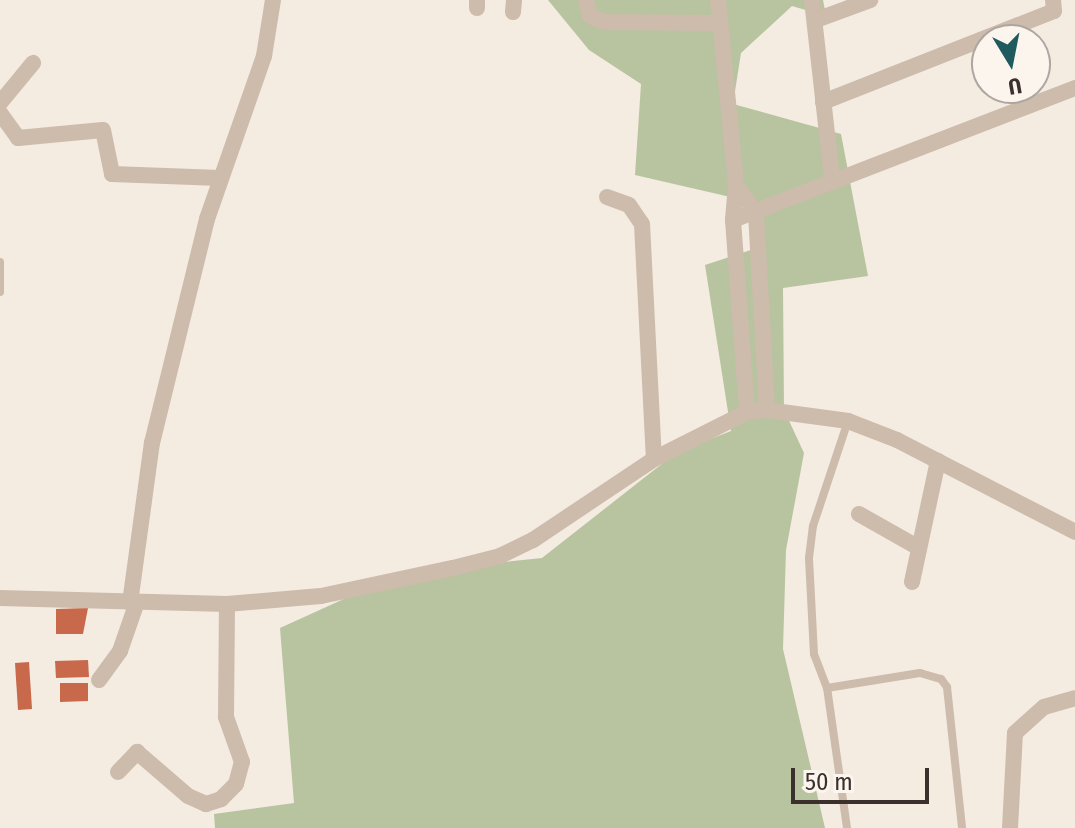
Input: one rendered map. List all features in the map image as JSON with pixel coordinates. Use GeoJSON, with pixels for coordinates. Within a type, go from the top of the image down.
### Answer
{"type":"FeatureCollection","features":[{"type":"Feature","properties":{"kind":"street"},"geometry":{"type":"LineString","coordinates":[[99,680],[120,651],[133,603],[152,443],[220,178],[264,56],[273,0]]}},
{"type":"Feature","properties":{"kind":"street"},"geometry":{"type":"LineString","coordinates":[[586,0],[590,16],[604,22],[720,23]]}},
{"type":"Feature","properties":{"kind":"street"},"geometry":{"type":"LineString","coordinates":[[718,0],[736,185],[733,220],[747,412]]}},
{"type":"Feature","properties":{"kind":"street"},"geometry":{"type":"LineString","coordinates":[[812,0],[832,178]]}},
{"type":"Feature","properties":{"kind":"street"},"geometry":{"type":"LineString","coordinates":[[816,20],[870,0]]}},
{"type":"Feature","properties":{"kind":"street"},"geometry":{"type":"LineString","coordinates":[[823,102],[1054,11],[1053,0]]}},
{"type":"Feature","properties":{"kind":"street"},"geometry":{"type":"LineString","coordinates":[[0,103],[33,63]]}},
{"type":"Feature","properties":{"kind":"street"},"geometry":{"type":"LineString","coordinates":[[733,220],[756,213],[832,178],[1075,88]]}},
{"type":"Feature","properties":{"kind":"street"},"geometry":{"type":"LineString","coordinates":[[0,113],[18,138],[103,130],[112,174],[220,178]]}},
{"type":"Feature","properties":{"kind":"street"},"geometry":{"type":"LineString","coordinates":[[736,185],[756,213],[767,410]]}},
{"type":"Feature","properties":{"kind":"street"},"geometry":{"type":"LineString","coordinates":[[607,197],[629,205],[642,224],[654,459]]}},
{"type":"Feature","properties":{"kind":"street"},"geometry":{"type":"LineString","coordinates":[[0,598],[67,596],[133,603],[227,604],[321,596],[500,556],[533,540],[654,459],[747,412],[767,410],[848,421],[938,461],[1075,532]]}},
{"type":"Feature","properties":{"kind":"street"},"geometry":{"type":"LineString","coordinates":[[912,582],[938,461]]}},
{"type":"Feature","properties":{"kind":"street"},"geometry":{"type":"LineString","coordinates":[[859,514],[919,548]]}},
{"type":"Feature","properties":{"kind":"street"},"geometry":{"type":"LineString","coordinates":[[118,772],[137,752],[188,796],[206,804],[221,799],[236,784],[242,762],[226,717],[224,688],[227,604]]}},
{"type":"Feature","properties":{"kind":"street"},"geometry":{"type":"LineString","coordinates":[[1010,828],[1015,733],[1044,707],[1075,698]]}},
{"type":"Feature","properties":{"kind":"lane"},"geometry":{"type":"LineString","coordinates":[[0,262],[0,292]]}},
{"type":"Feature","properties":{"kind":"lane"},"geometry":{"type":"LineString","coordinates":[[847,828],[827,688],[814,654],[809,558],[813,526],[848,421]]}},
{"type":"Feature","properties":{"kind":"lane"},"geometry":{"type":"LineString","coordinates":[[827,688],[920,673],[941,679],[947,687],[962,828]]}},
{"type":"Feature","properties":{"kind":"green space"},"geometry":{"type":"Polygon","coordinates":[[[548,0],[823,0],[826,16],[792,6],[741,53],[733,104],[841,134],[868,276],[783,288],[784,410],[804,453],[786,550],[783,649],[825,828],[215,828],[214,814],[294,803],[280,628],[401,573],[542,558],[677,452],[731,431],[705,265],[760,247],[765,205],[635,175],[641,84],[589,50],[548,0]]]}},
{"type":"Feature","properties":{"kind":"building"},"geometry":{"type":"Polygon","coordinates":[[[88,608],[83,634],[56,634],[56,609],[88,608]]]}},
{"type":"Feature","properties":{"kind":"building"},"geometry":{"type":"Polygon","coordinates":[[[88,660],[89,677],[56,678],[55,661],[88,660]]]}},
{"type":"Feature","properties":{"kind":"building"},"geometry":{"type":"Polygon","coordinates":[[[29,662],[32,709],[18,710],[15,663],[29,662]]]}},
{"type":"Feature","properties":{"kind":"building"},"geometry":{"type":"Polygon","coordinates":[[[60,683],[88,683],[88,701],[60,702],[60,683]]]}}]}
